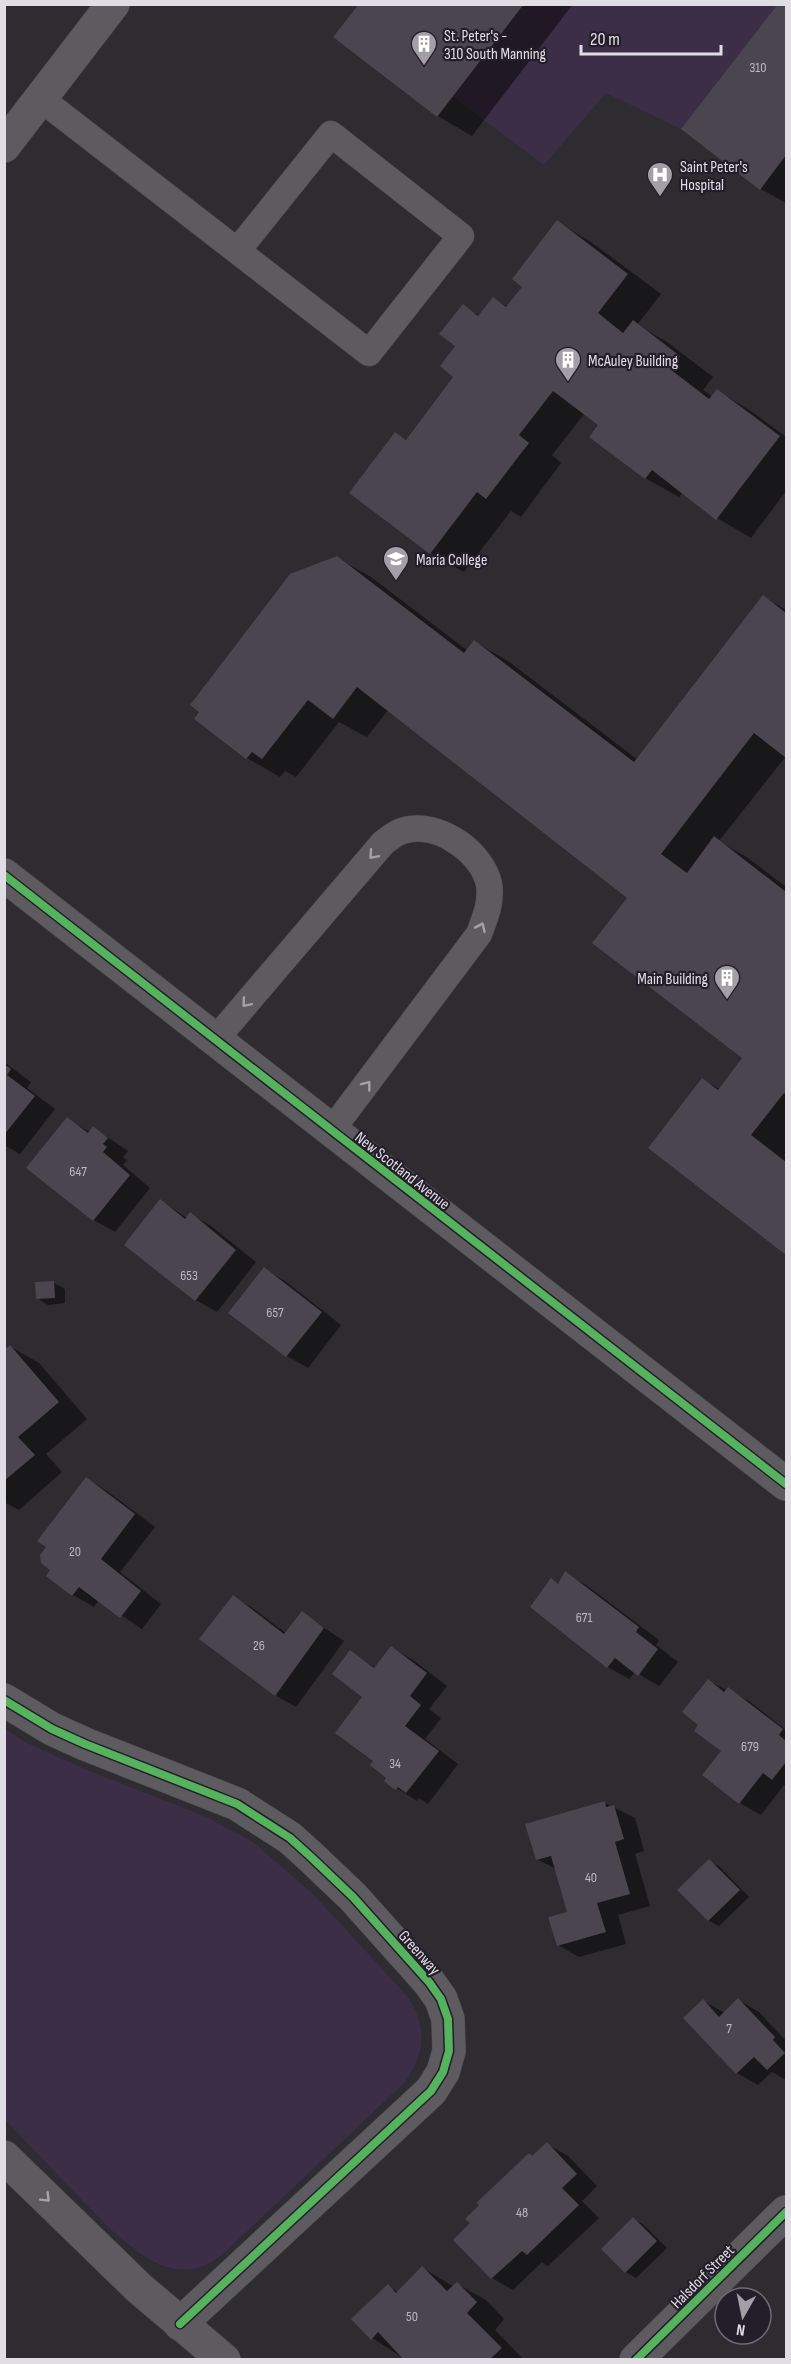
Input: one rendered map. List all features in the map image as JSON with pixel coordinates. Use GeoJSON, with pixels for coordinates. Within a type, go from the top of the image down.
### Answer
{"type":"FeatureCollection","features":[{"type":"Feature","properties":{"kind":"street"},"geometry":{"type":"LineString","coordinates":[[4,146],[113,4]]}},
{"type":"Feature","properties":{"kind":"street","name":"New Scotland Avenue"},"geometry":{"type":"LineString","coordinates":[[4,875],[786,1484]]}},
{"type":"Feature","properties":{"kind":"street","name":"Greenway"},"geometry":{"type":"LineString","coordinates":[[4,1700],[52,1729],[85,1744],[237,1804],[290,1838],[353,1897],[429,1982],[441,1999],[448,2019],[450,2041],[447,2062],[431,2091],[180,2324]]}},
{"type":"Feature","properties":{"kind":"street"},"geometry":{"type":"LineString","coordinates":[[4,2157],[99,2251],[224,2360]]}},
{"type":"Feature","properties":{"kind":"street","name":"Halsdorf Street"},"geometry":{"type":"LineString","coordinates":[[636,2360],[786,2212]]}},
{"type":"Feature","properties":{"kind":"lane"},"geometry":{"type":"LineString","coordinates":[[41,99],[369,353],[461,236],[332,134],[238,250]]}},
{"type":"Feature","properties":{"kind":"lane"},"geometry":{"type":"LineString","coordinates":[[215,1040],[383,843],[394,834],[410,829],[434,830],[464,847],[477,860],[485,873],[489,886],[488,912],[479,934],[331,1131]]}},
{"type":"Feature","properties":{"kind":"shaded area"},"geometry":{"type":"Polygon","coordinates":[[[524,5],[778,5],[681,129],[606,93],[544,165],[453,97],[524,5]]]}},
{"type":"Feature","properties":{"kind":"shaded area"},"geometry":{"type":"Polygon","coordinates":[[[5,1729],[27,1743],[87,1770],[207,1817],[253,1842],[314,1895],[408,1997],[414,2008],[421,2030],[420,2051],[404,2083],[224,2253],[208,2264],[193,2269],[178,2270],[164,2266],[136,2250],[109,2228],[5,2120],[5,1729]]]}},
{"type":"Feature","properties":{"kind":"building","name":"St. Peter's - 310 South Manning"},"geometry":{"type":"Polygon","coordinates":[[[359,4],[524,4],[437,117],[333,37],[359,4]]]}},
{"type":"Feature","properties":{"kind":"building"},"geometry":{"type":"Polygon","coordinates":[[[778,4],[786,4],[786,155],[760,190],[681,129],[778,4]]]}},
{"type":"Feature","properties":{"kind":"building","name":"McAuley Building"},"geometry":{"type":"Polygon","coordinates":[[[557,220],[628,274],[598,313],[623,333],[633,320],[680,356],[670,369],[709,399],[717,389],[780,436],[716,520],[652,470],[645,479],[589,437],[598,425],[553,391],[519,435],[529,443],[486,499],[477,492],[430,554],[349,493],[395,432],[406,440],[453,377],[440,366],[455,346],[439,334],[463,304],[478,316],[493,297],[506,307],[522,287],[512,279],[557,220]]]}},
{"type":"Feature","properties":{"kind":"building"},"geometry":{"type":"Polygon","coordinates":[[[337,556],[464,653],[474,640],[634,762],[763,595],[786,613],[786,758],[754,733],[661,854],[687,873],[714,836],[786,892],[786,1095],[784,1093],[751,1135],[786,1162],[786,1255],[648,1148],[702,1078],[718,1090],[742,1058],[592,943],[627,898],[357,687],[333,719],[308,700],[262,759],[252,752],[246,759],[194,719],[199,712],[190,705],[290,574],[337,556]]]}},
{"type":"Feature","properties":{"kind":"building"},"geometry":{"type":"Polygon","coordinates":[[[4,1064],[11,1069],[7,1075],[35,1096],[4,1135],[4,1064]]]}},
{"type":"Feature","properties":{"kind":"building"},"geometry":{"type":"Polygon","coordinates":[[[67,1117],[88,1133],[93,1126],[108,1138],[103,1144],[107,1147],[103,1152],[130,1175],[93,1221],[26,1168],[67,1117]]]}},
{"type":"Feature","properties":{"kind":"building"},"geometry":{"type":"Polygon","coordinates":[[[160,1199],[185,1219],[190,1212],[236,1250],[195,1301],[124,1245],[160,1199]]]}},
{"type":"Feature","properties":{"kind":"building"},"geometry":{"type":"Polygon","coordinates":[[[264,1267],[322,1312],[286,1357],[228,1313],[264,1267]]]}},
{"type":"Feature","properties":{"kind":"building"},"geometry":{"type":"Polygon","coordinates":[[[54,1281],[55,1298],[36,1299],[35,1282],[54,1281]]]}},
{"type":"Feature","properties":{"kind":"building"},"geometry":{"type":"Polygon","coordinates":[[[10,1345],[59,1402],[18,1437],[35,1455],[4,1481],[4,1350],[10,1345]]]}},
{"type":"Feature","properties":{"kind":"building"},"geometry":{"type":"Polygon","coordinates":[[[86,1477],[135,1514],[101,1559],[141,1591],[120,1618],[79,1587],[72,1596],[46,1576],[50,1570],[41,1563],[40,1555],[46,1547],[37,1541],[86,1477]]]}},
{"type":"Feature","properties":{"kind":"building"},"geometry":{"type":"Polygon","coordinates":[[[565,1571],[639,1627],[636,1632],[658,1649],[638,1676],[615,1658],[607,1668],[530,1607],[551,1578],[558,1584],[565,1571]]]}},
{"type":"Feature","properties":{"kind":"building"},"geometry":{"type":"Polygon","coordinates":[[[233,1595],[284,1634],[302,1611],[324,1628],[275,1696],[199,1639],[233,1595]]]}},
{"type":"Feature","properties":{"kind":"building"},"geometry":{"type":"Polygon","coordinates":[[[391,1646],[427,1673],[410,1696],[421,1705],[405,1726],[439,1751],[406,1793],[398,1787],[395,1790],[384,1781],[386,1778],[370,1765],[373,1761],[335,1733],[362,1697],[332,1674],[350,1650],[374,1668],[391,1646]]]}},
{"type":"Feature","properties":{"kind":"building"},"geometry":{"type":"Polygon","coordinates":[[[708,1679],[724,1692],[728,1687],[783,1729],[779,1735],[786,1741],[786,1762],[772,1780],[763,1773],[739,1804],[702,1775],[721,1751],[694,1731],[698,1725],[682,1712],[708,1679]]]}},
{"type":"Feature","properties":{"kind":"building"},"geometry":{"type":"Polygon","coordinates":[[[605,1801],[606,1807],[614,1805],[624,1839],[615,1842],[630,1894],[597,1903],[606,1932],[557,1946],[548,1917],[567,1912],[551,1856],[536,1860],[525,1824],[605,1801]]]}},
{"type":"Feature","properties":{"kind":"building"},"geometry":{"type":"Polygon","coordinates":[[[709,1859],[740,1890],[708,1921],[677,1890],[709,1859]]]}},
{"type":"Feature","properties":{"kind":"building"},"geometry":{"type":"Polygon","coordinates":[[[738,1998],[775,2037],[773,2040],[785,2053],[767,2070],[754,2057],[736,2074],[683,2018],[703,1999],[719,2017],[738,1998]]]}},
{"type":"Feature","properties":{"kind":"building"},"geometry":{"type":"Polygon","coordinates":[[[547,2142],[577,2174],[562,2188],[579,2205],[527,2255],[522,2251],[491,2279],[453,2240],[470,2223],[465,2219],[479,2205],[476,2203],[529,2153],[532,2156],[547,2142]]]}},
{"type":"Feature","properties":{"kind":"building"},"geometry":{"type":"Polygon","coordinates":[[[633,2217],[657,2241],[625,2273],[601,2249],[633,2217]]]}},
{"type":"Feature","properties":{"kind":"building"},"geometry":{"type":"Polygon","coordinates":[[[422,2266],[447,2291],[457,2282],[477,2302],[467,2313],[502,2348],[489,2360],[404,2360],[378,2332],[371,2340],[351,2319],[388,2284],[396,2293],[422,2266]]]}},
{"type":"Feature","properties":{"kind":"cycle path"},"geometry":{"type":"LineString","coordinates":[[4,875],[786,1484]]}},
{"type":"Feature","properties":{"kind":"cycle path"},"geometry":{"type":"LineString","coordinates":[[4,1700],[52,1729],[85,1744],[237,1804],[290,1838],[353,1897],[429,1982],[441,1999],[448,2019],[449,2051],[443,2072],[431,2091],[180,2324]]}},
{"type":"Feature","properties":{"kind":"cycle path"},"geometry":{"type":"LineString","coordinates":[[636,2360],[786,2212]]}},
{"type":"Feature","properties":{"kind":"place","name":"St. Peter's - 310 South Manning"},"geometry":{"type":"Point","coordinates":[424,67]}},
{"type":"Feature","properties":{"kind":"place","name":"Saint Peter's Hospital"},"geometry":{"type":"Point","coordinates":[660,198]}},
{"type":"Feature","properties":{"kind":"place","name":"McAuley Building"},"geometry":{"type":"Point","coordinates":[568,383]}},
{"type":"Feature","properties":{"kind":"place","name":"Maria College"},"geometry":{"type":"Point","coordinates":[396,582]}},
{"type":"Feature","properties":{"kind":"place","name":"Main Building"},"geometry":{"type":"Point","coordinates":[727,1001]}}]}
